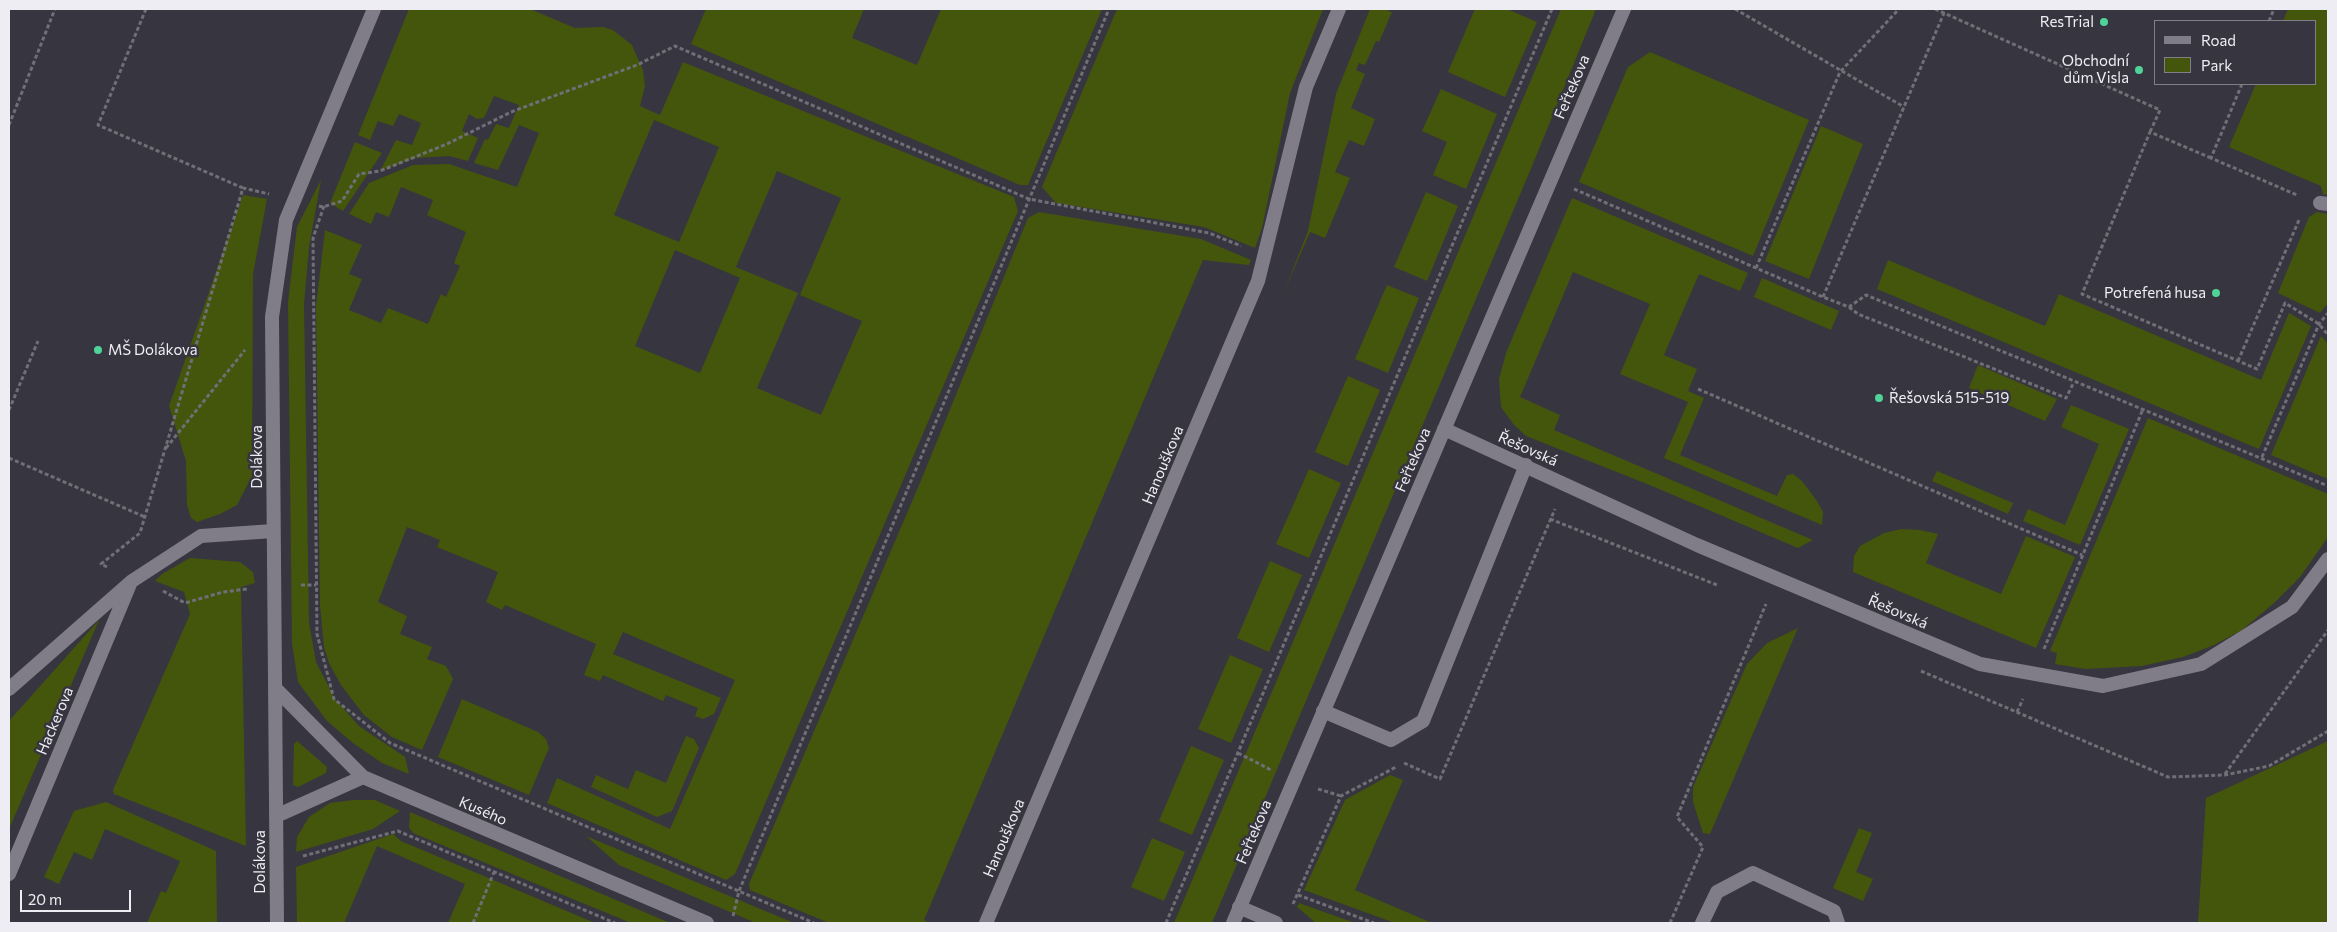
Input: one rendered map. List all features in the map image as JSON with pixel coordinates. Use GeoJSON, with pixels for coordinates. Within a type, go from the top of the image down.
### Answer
{"type":"FeatureCollection","features":[{"type":"Feature","properties":{"kind":"street","name":"Dolákova"},"geometry":{"type":"LineString","coordinates":[[276,923],[272,317],[286,220],[374,9]]}},
{"type":"Feature","properties":{"kind":"street","name":"Hanouškova"},"geometry":{"type":"LineString","coordinates":[[986,923],[1258,281],[1306,87],[1339,9]]}},
{"type":"Feature","properties":{"kind":"street","name":"Feřtekova"},"geometry":{"type":"LineString","coordinates":[[1233,923],[1624,9]]}},
{"type":"Feature","properties":{"kind":"street","name":"Řešovská"},"geometry":{"type":"LineString","coordinates":[[1444,429],[1697,545],[1973,661],[2103,686],[2200,664],[2292,607],[2328,559]]}},
{"type":"Feature","properties":{"kind":"street"},"geometry":{"type":"LineString","coordinates":[[1324,711],[1391,740],[1422,721],[1526,465]]}},
{"type":"Feature","properties":{"kind":"street"},"geometry":{"type":"LineString","coordinates":[[9,689],[135,579],[202,536],[274,531]]}},
{"type":"Feature","properties":{"kind":"street","name":"Hackerova"},"geometry":{"type":"LineString","coordinates":[[9,874],[135,579]]}},
{"type":"Feature","properties":{"kind":"street","name":"Kusého"},"geometry":{"type":"LineString","coordinates":[[275,688],[363,777],[707,923]]}},
{"type":"Feature","properties":{"kind":"street"},"geometry":{"type":"LineString","coordinates":[[276,816],[363,777]]}},
{"type":"Feature","properties":{"kind":"street"},"geometry":{"type":"LineString","coordinates":[[1702,923],[1717,892],[1753,873],[1834,911],[1838,923]]}},
{"type":"Feature","properties":{"kind":"street"},"geometry":{"type":"LineString","coordinates":[[1240,907],[1276,923]]}},
{"type":"Feature","properties":{"kind":"path"},"geometry":{"type":"LineString","coordinates":[[9,125],[56,9]]}},
{"type":"Feature","properties":{"kind":"path"},"geometry":{"type":"LineString","coordinates":[[146,9],[98,124],[243,188],[323,207],[342,201],[359,174],[380,170],[447,144],[511,112],[637,65],[675,46],[1028,199],[1209,233],[1264,256]]}},
{"type":"Feature","properties":{"kind":"path"},"geometry":{"type":"LineString","coordinates":[[730,923],[739,892],[1108,9]]}},
{"type":"Feature","properties":{"kind":"path"},"geometry":{"type":"LineString","coordinates":[[1166,923],[1552,9]]}},
{"type":"Feature","properties":{"kind":"path"},"geometry":{"type":"LineString","coordinates":[[1735,9],[1904,108]]}},
{"type":"Feature","properties":{"kind":"path"},"geometry":{"type":"LineString","coordinates":[[1756,268],[1840,72],[1899,9]]}},
{"type":"Feature","properties":{"kind":"path"},"geometry":{"type":"LineString","coordinates":[[1935,9],[2160,110],[2082,294],[2258,369],[2285,304],[2319,324],[2328,334]]}},
{"type":"Feature","properties":{"kind":"path"},"geometry":{"type":"LineString","coordinates":[[1823,297],[1944,13]]}},
{"type":"Feature","properties":{"kind":"path"},"geometry":{"type":"LineString","coordinates":[[2211,158],[2242,85]]}},
{"type":"Feature","properties":{"kind":"path"},"geometry":{"type":"LineString","coordinates":[[2150,132],[2299,196]]}},
{"type":"Feature","properties":{"kind":"path"},"geometry":{"type":"LineString","coordinates":[[1551,179],[1849,307],[1858,314],[2066,398],[2074,382]]}},
{"type":"Feature","properties":{"kind":"path"},"geometry":{"type":"LineString","coordinates":[[243,188],[140,533],[101,564],[185,603],[223,592],[274,585],[316,585]]}},
{"type":"Feature","properties":{"kind":"path"},"geometry":{"type":"LineString","coordinates":[[326,200],[313,238],[316,585],[317,634],[334,699],[390,743],[814,923]]}},
{"type":"Feature","properties":{"kind":"path"},"geometry":{"type":"LineString","coordinates":[[2238,361],[2300,218]]}},
{"type":"Feature","properties":{"kind":"path"},"geometry":{"type":"LineString","coordinates":[[1849,307],[1866,295],[2074,382],[2262,457],[2328,486]]}},
{"type":"Feature","properties":{"kind":"path"},"geometry":{"type":"LineString","coordinates":[[2262,457],[2319,324],[2328,313]]}},
{"type":"Feature","properties":{"kind":"path"},"geometry":{"type":"LineString","coordinates":[[164,450],[272,317]]}},
{"type":"Feature","properties":{"kind":"path"},"geometry":{"type":"LineString","coordinates":[[9,410],[38,341]]}},
{"type":"Feature","properties":{"kind":"path"},"geometry":{"type":"LineString","coordinates":[[1698,389],[2082,555]]}},
{"type":"Feature","properties":{"kind":"path"},"geometry":{"type":"LineString","coordinates":[[2017,712],[2143,409]]}},
{"type":"Feature","properties":{"kind":"path"},"geometry":{"type":"LineString","coordinates":[[9,458],[144,517]]}},
{"type":"Feature","properties":{"kind":"path"},"geometry":{"type":"LineString","coordinates":[[1670,923],[1703,847],[1677,817],[1766,604]]}},
{"type":"Feature","properties":{"kind":"path"},"geometry":{"type":"LineString","coordinates":[[2328,630],[2225,775],[2268,766],[2328,731]]}},
{"type":"Feature","properties":{"kind":"path"},"geometry":{"type":"LineString","coordinates":[[1238,753],[1294,781]]}},
{"type":"Feature","properties":{"kind":"path"},"geometry":{"type":"LineString","coordinates":[[276,863],[398,831],[615,923]]}},
{"type":"Feature","properties":{"kind":"path"},"geometry":{"type":"LineString","coordinates":[[473,923],[494,872]]}},
{"type":"Feature","properties":{"kind":"path"},"geometry":{"type":"LineString","coordinates":[[1298,895],[1374,923]]}},
{"type":"Feature","properties":{"kind":"green space"},"geometry":{"type":"Polygon","coordinates":[[[409,9],[530,9],[575,28],[603,27],[613,30],[632,45],[643,70],[645,86],[640,106],[660,115],[683,62],[1014,197],[1018,211],[735,874],[726,880],[547,803],[557,778],[670,829],[735,680],[623,632],[613,654],[721,698],[714,714],[703,719],[695,716],[698,708],[666,695],[663,701],[603,675],[600,681],[584,675],[596,644],[505,605],[502,610],[486,602],[498,572],[437,547],[440,540],[407,527],[378,602],[407,616],[400,634],[432,647],[427,659],[446,666],[453,679],[422,750],[392,737],[364,715],[341,685],[329,663],[324,647],[320,605],[316,306],[325,230],[362,245],[349,274],[362,279],[349,310],[381,323],[388,308],[428,324],[441,294],[446,297],[460,266],[454,263],[466,232],[427,215],[433,200],[401,187],[389,217],[376,212],[371,224],[349,214],[369,183],[413,165],[449,164],[517,187],[539,133],[519,125],[498,170],[474,163],[485,139],[488,140],[496,124],[509,128],[519,105],[494,96],[484,118],[477,119],[469,114],[462,131],[478,138],[468,161],[449,156],[415,158],[380,171],[396,140],[412,145],[421,123],[399,114],[393,126],[378,121],[370,140],[358,135],[409,9]],[[654,120],[614,215],[679,242],[719,147],[654,120]],[[777,171],[736,267],[798,293],[757,388],[821,415],[862,321],[800,295],[841,198],[777,171]],[[675,250],[635,346],[700,373],[740,278],[675,250]]]}},
{"type":"Feature","properties":{"kind":"green space"},"geometry":{"type":"Polygon","coordinates":[[[706,9],[864,9],[852,38],[917,65],[941,9],[1102,9],[1028,185],[1020,185],[691,44],[706,9]]]}},
{"type":"Feature","properties":{"kind":"green space"},"geometry":{"type":"Polygon","coordinates":[[[1117,9],[1323,9],[1290,93],[1262,228],[1255,248],[1204,227],[1056,203],[1042,187],[1117,9]]]}},
{"type":"Feature","properties":{"kind":"green space"},"geometry":{"type":"Polygon","coordinates":[[[1370,9],[1389,9],[1388,11],[1392,12],[1379,42],[1376,41],[1365,65],[1359,63],[1356,70],[1365,74],[1351,108],[1375,119],[1364,146],[1349,140],[1335,172],[1350,178],[1325,238],[1310,232],[1283,294],[1308,231],[1336,94],[1370,9]]]}},
{"type":"Feature","properties":{"kind":"green space"},"geometry":{"type":"Polygon","coordinates":[[[1475,9],[1507,9],[1537,22],[1505,97],[1448,72],[1475,9]]]}},
{"type":"Feature","properties":{"kind":"green space"},"geometry":{"type":"Polygon","coordinates":[[[1561,9],[1596,9],[1530,171],[1212,923],[1174,923],[1561,9]]]}},
{"type":"Feature","properties":{"kind":"green space"},"geometry":{"type":"Polygon","coordinates":[[[2288,9],[2328,9],[2328,195],[2323,194],[2321,186],[2229,147],[2256,85],[2317,85],[2317,20],[2283,20],[2288,9]]]}},
{"type":"Feature","properties":{"kind":"green space"},"geometry":{"type":"Polygon","coordinates":[[[1650,52],[1809,120],[1753,256],[1579,182],[1628,67],[1650,52]]]}},
{"type":"Feature","properties":{"kind":"green space"},"geometry":{"type":"Polygon","coordinates":[[[1441,89],[1497,114],[1466,189],[1433,175],[1447,142],[1422,131],[1441,89]]]}},
{"type":"Feature","properties":{"kind":"green space"},"geometry":{"type":"Polygon","coordinates":[[[1821,126],[1863,144],[1809,279],[1765,261],[1821,126]]]}},
{"type":"Feature","properties":{"kind":"green space"},"geometry":{"type":"Polygon","coordinates":[[[355,142],[382,153],[343,211],[330,203],[355,142]]]}},
{"type":"Feature","properties":{"kind":"green space"},"geometry":{"type":"Polygon","coordinates":[[[321,180],[309,247],[304,304],[309,623],[316,662],[335,699],[359,726],[405,757],[409,774],[382,763],[353,743],[327,721],[298,682],[292,643],[288,302],[297,227],[321,180]]]}},
{"type":"Feature","properties":{"kind":"green space"},"geometry":{"type":"Polygon","coordinates":[[[1426,192],[1458,206],[1427,281],[1394,267],[1426,192]]]}},
{"type":"Feature","properties":{"kind":"green space"},"geometry":{"type":"Polygon","coordinates":[[[243,195],[267,199],[253,274],[252,476],[237,505],[220,514],[197,522],[191,518],[187,505],[186,461],[169,406],[243,195]]]}},
{"type":"Feature","properties":{"kind":"green space"},"geometry":{"type":"Polygon","coordinates":[[[1572,198],[1748,273],[1740,291],[1699,274],[1664,355],[1697,369],[1688,391],[1704,398],[1680,455],[1777,496],[1787,475],[1793,474],[1802,481],[1817,501],[1823,512],[1822,525],[1664,458],[1688,402],[1620,374],[1650,304],[1573,272],[1520,397],[1560,415],[1554,430],[1813,540],[1798,548],[1652,486],[1526,436],[1514,425],[1501,407],[1499,379],[1506,353],[1572,198]]]}},
{"type":"Feature","properties":{"kind":"green space"},"geometry":{"type":"Polygon","coordinates":[[[1039,212],[1201,239],[1251,260],[1249,265],[1203,260],[924,920],[929,923],[829,923],[750,890],[749,884],[922,478],[1028,218],[1039,212]]]}},
{"type":"Feature","properties":{"kind":"green space"},"geometry":{"type":"Polygon","coordinates":[[[2317,212],[2328,214],[2328,303],[2320,313],[2278,293],[2309,217],[2317,212]]]}},
{"type":"Feature","properties":{"kind":"green space"},"geometry":{"type":"Polygon","coordinates":[[[1888,260],[2045,326],[2059,294],[2261,380],[2289,313],[2311,326],[2259,449],[1877,289],[1888,260]]]}},
{"type":"Feature","properties":{"kind":"green space"},"geometry":{"type":"Polygon","coordinates":[[[1762,278],[1839,311],[1831,330],[1754,297],[1762,278]]]}},
{"type":"Feature","properties":{"kind":"green space"},"geometry":{"type":"Polygon","coordinates":[[[1387,285],[1419,298],[1388,373],[1355,359],[1387,285]]]}},
{"type":"Feature","properties":{"kind":"green space"},"geometry":{"type":"Polygon","coordinates":[[[2321,336],[2328,344],[2328,479],[2271,455],[2321,336]]]}},
{"type":"Feature","properties":{"kind":"green space"},"geometry":{"type":"Polygon","coordinates":[[[1978,365],[2057,399],[2045,421],[1969,388],[1978,365]]]}},
{"type":"Feature","properties":{"kind":"green space"},"geometry":{"type":"Polygon","coordinates":[[[1348,376],[1380,390],[1348,466],[1315,452],[1348,376]]]}},
{"type":"Feature","properties":{"kind":"green space"},"geometry":{"type":"Polygon","coordinates":[[[2071,405],[2129,429],[2080,545],[2023,521],[2028,509],[2065,525],[2099,444],[2061,427],[2071,405]]]}},
{"type":"Feature","properties":{"kind":"green space"},"geometry":{"type":"Polygon","coordinates":[[[2148,418],[2328,494],[2328,537],[2300,577],[2274,603],[2242,630],[2214,645],[2183,657],[2142,666],[2086,669],[2055,664],[2057,653],[2050,651],[2148,418]]]}},
{"type":"Feature","properties":{"kind":"green space"},"geometry":{"type":"Polygon","coordinates":[[[1309,469],[1341,483],[1309,558],[1276,544],[1309,469]]]}},
{"type":"Feature","properties":{"kind":"green space"},"geometry":{"type":"Polygon","coordinates":[[[1937,471],[2013,503],[2008,514],[1932,481],[1937,471]]]}},
{"type":"Feature","properties":{"kind":"green space"},"geometry":{"type":"Polygon","coordinates":[[[1901,529],[1920,530],[1938,534],[1926,563],[2001,594],[2026,536],[2075,557],[2036,648],[1853,572],[1854,556],[1860,546],[1884,533],[1901,529]]]}},
{"type":"Feature","properties":{"kind":"green space"},"geometry":{"type":"Polygon","coordinates":[[[190,558],[240,562],[253,572],[255,583],[241,587],[246,846],[114,794],[113,790],[190,614],[184,592],[155,581],[162,574],[190,558]]]}},
{"type":"Feature","properties":{"kind":"green space"},"geometry":{"type":"Polygon","coordinates":[[[1270,561],[1302,575],[1269,652],[1237,638],[1270,561]]]}},
{"type":"Feature","properties":{"kind":"green space"},"geometry":{"type":"Polygon","coordinates":[[[99,620],[9,829],[9,721],[99,620]]]}},
{"type":"Feature","properties":{"kind":"green space"},"geometry":{"type":"Polygon","coordinates":[[[1798,628],[1710,834],[1703,833],[1693,802],[1693,787],[1747,664],[1767,643],[1798,628]]]}},
{"type":"Feature","properties":{"kind":"green space"},"geometry":{"type":"Polygon","coordinates":[[[1230,655],[1263,669],[1231,743],[1198,729],[1230,655]]]}},
{"type":"Feature","properties":{"kind":"green space"},"geometry":{"type":"Polygon","coordinates":[[[462,699],[538,732],[546,739],[549,748],[529,795],[438,757],[462,699]]]}},
{"type":"Feature","properties":{"kind":"green space"},"geometry":{"type":"Polygon","coordinates":[[[686,736],[694,739],[699,748],[672,811],[657,817],[591,787],[596,775],[628,789],[636,770],[666,783],[686,736]]]}},
{"type":"Feature","properties":{"kind":"green space"},"geometry":{"type":"Polygon","coordinates":[[[297,741],[327,767],[326,773],[298,787],[293,785],[294,744],[297,741]]]}},
{"type":"Feature","properties":{"kind":"green space"},"geometry":{"type":"Polygon","coordinates":[[[2328,741],[2328,923],[2198,923],[2206,798],[2328,741]]]}},
{"type":"Feature","properties":{"kind":"green space"},"geometry":{"type":"Polygon","coordinates":[[[1191,746],[1224,760],[1192,835],[1159,821],[1191,746]]]}},
{"type":"Feature","properties":{"kind":"green space"},"geometry":{"type":"Polygon","coordinates":[[[1390,775],[1403,780],[1355,890],[1432,923],[1395,923],[1304,890],[1345,800],[1390,775]]]}},
{"type":"Feature","properties":{"kind":"green space"},"geometry":{"type":"Polygon","coordinates":[[[375,800],[400,811],[373,829],[296,852],[297,837],[309,817],[330,803],[375,800]]]}},
{"type":"Feature","properties":{"kind":"green space"},"geometry":{"type":"Polygon","coordinates":[[[106,802],[216,851],[217,923],[147,923],[161,891],[166,893],[180,861],[105,829],[92,860],[74,852],[59,884],[44,877],[74,811],[106,802]]]}},
{"type":"Feature","properties":{"kind":"green space"},"geometry":{"type":"Polygon","coordinates":[[[410,812],[670,923],[631,923],[413,833],[409,828],[410,812]]]}},
{"type":"Feature","properties":{"kind":"green space"},"geometry":{"type":"Polygon","coordinates":[[[1859,828],[1872,833],[1856,872],[1873,879],[1863,901],[1833,888],[1859,828]]]}},
{"type":"Feature","properties":{"kind":"green space"},"geometry":{"type":"Polygon","coordinates":[[[393,834],[401,841],[595,923],[448,923],[465,884],[377,846],[344,923],[297,923],[296,867],[393,834]]]}},
{"type":"Feature","properties":{"kind":"green space"},"geometry":{"type":"Polygon","coordinates":[[[586,836],[794,923],[756,923],[619,865],[586,836]]]}},
{"type":"Feature","properties":{"kind":"green space"},"geometry":{"type":"Polygon","coordinates":[[[1152,838],[1185,852],[1164,901],[1131,887],[1152,838]]]}},
{"type":"Feature","properties":{"kind":"green space"},"geometry":{"type":"Polygon","coordinates":[[[1299,903],[1355,923],[1316,923],[1297,907],[1299,903]]]}},
{"type":"Feature","properties":{"kind":"place","name":"ResTrial"},"geometry":{"type":"Point","coordinates":[2104,22]}},
{"type":"Feature","properties":{"kind":"place","name":"Obchodní dům Visla"},"geometry":{"type":"Point","coordinates":[2139,70]}},
{"type":"Feature","properties":{"kind":"place","name":"Potrefená husa"},"geometry":{"type":"Point","coordinates":[2216,293]}},
{"type":"Feature","properties":{"kind":"place","name":"MŠ Dolákova"},"geometry":{"type":"Point","coordinates":[98,350]}},
{"type":"Feature","properties":{"kind":"place","name":"Řešovská 515-519"},"geometry":{"type":"Point","coordinates":[1879,398]}}]}
